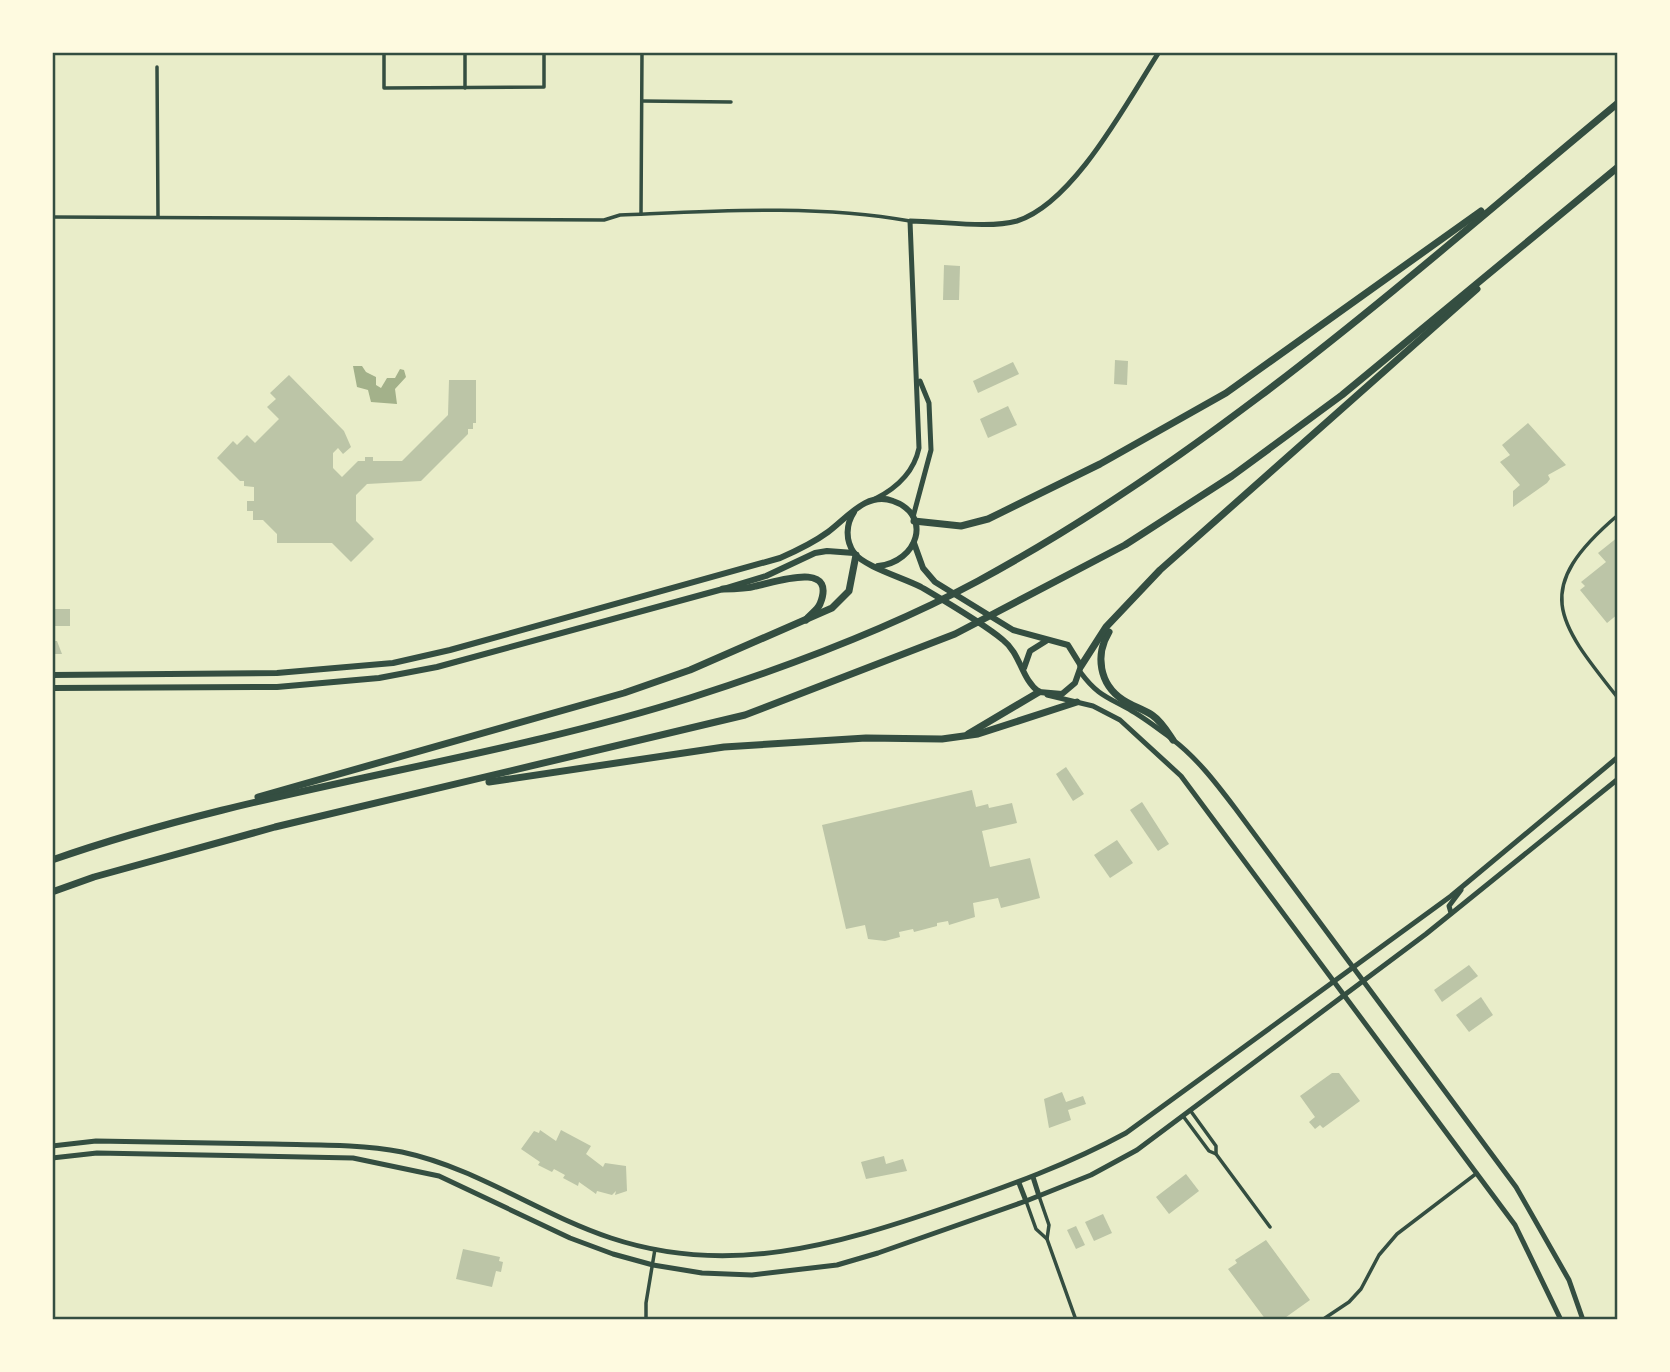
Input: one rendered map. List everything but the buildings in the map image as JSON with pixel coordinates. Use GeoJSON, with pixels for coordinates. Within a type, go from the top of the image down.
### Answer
{"type":"FeatureCollection","features":[{"type":"Feature","properties":{"kind":"highway"},"geometry":{"type":"LineString","coordinates":[[225,810],[607,722],[782,666],[917,611],[978,581],[1100,509],[1210,434],[1315,355],[1618,103]]}},
{"type":"Feature","properties":{"kind":"highway"},"geometry":{"type":"LineString","coordinates":[[52,892],[94,877],[275,827],[745,715],[955,634],[1014,606],[1125,545],[1232,476],[1342,395],[1618,167]]}},
{"type":"Feature","properties":{"kind":"highway"},"geometry":{"type":"LineString","coordinates":[[913,519],[961,526],[988,519],[1159,432],[1249,377],[1524,181]]}},
{"type":"Feature","properties":{"kind":"highway"},"geometry":{"type":"LineString","coordinates":[[1081,669],[1106,627],[1128,602],[1229,507],[1580,199]]}},
{"type":"Feature","properties":{"kind":"highway"},"geometry":{"type":"LineString","coordinates":[[52,860],[624,693],[690,670],[805,621],[842,600],[853,580],[855,554]]}},
{"type":"Feature","properties":{"kind":"highway"},"geometry":{"type":"LineString","coordinates":[[723,589],[753,587],[801,575],[811,577],[817,581],[822,596],[816,610],[805,621]]}},
{"type":"Feature","properties":{"kind":"highway"},"geometry":{"type":"LineString","coordinates":[[1128,602],[1102,646],[1103,676],[1121,699],[1153,715],[1173,740]]}},
{"type":"Feature","properties":{"kind":"highway"},"geometry":{"type":"LineString","coordinates":[[968,735],[1043,694]]}},
{"type":"Feature","properties":{"kind":"highway"},"geometry":{"type":"LineString","coordinates":[[436,789],[724,747],[798,741],[942,739],[968,735],[1077,702]]}},
{"type":"Feature","properties":{"kind":"main road"},"geometry":{"type":"LineString","coordinates":[[52,675],[317,671],[423,657],[780,558],[827,532],[900,482],[917,456],[920,435],[913,334],[910,221],[1015,221],[1039,210],[1062,193],[1159,52]]}},
{"type":"Feature","properties":{"kind":"main road"},"geometry":{"type":"LineString","coordinates":[[878,566],[893,565],[906,556],[916,534],[913,519],[931,450],[929,403],[918,379]]}},
{"type":"Feature","properties":{"kind":"main road"},"geometry":{"type":"LineString","coordinates":[[875,499],[897,502],[913,519]]}},
{"type":"Feature","properties":{"kind":"main road"},"geometry":{"type":"LineString","coordinates":[[857,509],[848,526],[848,540],[855,554],[866,563],[878,566],[922,588],[1002,639],[1016,653],[1027,681],[1043,694],[1094,706],[1120,720],[1181,776],[1515,1225],[1561,1320]]}},
{"type":"Feature","properties":{"kind":"main road"},"geometry":{"type":"LineString","coordinates":[[914,543],[923,568],[935,582],[1013,630],[1068,645],[1093,689],[1106,699],[1132,711],[1173,740],[1220,789],[1516,1187],[1569,1280],[1583,1320]]}},
{"type":"Feature","properties":{"kind":"main road"},"geometry":{"type":"LineString","coordinates":[[52,688],[277,687],[379,678],[437,667],[723,589],[766,576],[815,553],[827,551],[855,554]]}},
{"type":"Feature","properties":{"kind":"main road"},"geometry":{"type":"LineString","coordinates":[[1024,670],[1030,650],[1043,641],[1052,640]]}},
{"type":"Feature","properties":{"kind":"main road"},"geometry":{"type":"LineString","coordinates":[[1043,694],[1070,689],[1081,669]]}},
{"type":"Feature","properties":{"kind":"main road"},"geometry":{"type":"LineString","coordinates":[[100,688],[114,675]]}},
{"type":"Feature","properties":{"kind":"main road"},"geometry":{"type":"LineString","coordinates":[[52,1146],[96,1141],[137,1141],[357,1146],[403,1153],[474,1175],[571,1223],[655,1249],[749,1256],[790,1252],[869,1234],[1019,1183],[1081,1157],[1126,1133],[1467,882],[1618,757]]}},
{"type":"Feature","properties":{"kind":"main road"},"geometry":{"type":"LineString","coordinates":[[52,1158],[97,1153],[353,1158],[439,1176],[569,1238],[653,1265],[702,1273],[802,1271],[878,1253],[1039,1196],[1091,1175],[1137,1150],[1451,914],[1618,779]]}},
{"type":"Feature","properties":{"kind":"main road"},"geometry":{"type":"LineString","coordinates":[[1451,914],[1450,906],[1467,882]]}},
{"type":"Feature","properties":{"kind":"main road"},"geometry":{"type":"LineString","coordinates":[[1033,1177],[1039,1196]]}},
{"type":"Feature","properties":{"kind":"main road"},"geometry":{"type":"LineString","coordinates":[[1019,1183],[1026,1201]]}},
{"type":"Feature","properties":{"kind":"street"},"geometry":{"type":"LineString","coordinates":[[384,52],[384,88],[544,87],[544,52]]}},
{"type":"Feature","properties":{"kind":"street"},"geometry":{"type":"LineString","coordinates":[[465,88],[466,52]]}},
{"type":"Feature","properties":{"kind":"street"},"geometry":{"type":"LineString","coordinates":[[641,214],[642,52]]}},
{"type":"Feature","properties":{"kind":"street"},"geometry":{"type":"LineString","coordinates":[[158,67],[158,217]]}},
{"type":"Feature","properties":{"kind":"street"},"geometry":{"type":"LineString","coordinates":[[641,102],[731,102]]}},
{"type":"Feature","properties":{"kind":"street"},"geometry":{"type":"LineString","coordinates":[[52,217],[604,220],[641,214],[727,210],[863,212],[910,221]]}},
{"type":"Feature","properties":{"kind":"street"},"geometry":{"type":"LineString","coordinates":[[1618,515],[1576,555],[1562,597],[1564,617],[1578,648],[1618,698]]}},
{"type":"Feature","properties":{"kind":"street"},"geometry":{"type":"LineString","coordinates":[[1190,1110],[1216,1146],[1216,1154]]}},
{"type":"Feature","properties":{"kind":"street"},"geometry":{"type":"LineString","coordinates":[[1183,1116],[1209,1151],[1216,1154],[1270,1227]]}},
{"type":"Feature","properties":{"kind":"street"},"geometry":{"type":"LineString","coordinates":[[1322,1320],[1355,1295],[1379,1255],[1397,1234],[1477,1173]]}},
{"type":"Feature","properties":{"kind":"street"},"geometry":{"type":"LineString","coordinates":[[1039,1196],[1049,1226],[1047,1239]]}},
{"type":"Feature","properties":{"kind":"street"},"geometry":{"type":"LineString","coordinates":[[1026,1201],[1036,1229],[1047,1239],[1076,1320]]}},
{"type":"Feature","properties":{"kind":"street"},"geometry":{"type":"LineString","coordinates":[[646,1320],[655,1249]]}},
{"type":"Feature","properties":{"kind":"shaded area"},"geometry":{"type":"Polygon","coordinates":[[[353,366],[362,366],[366,372],[376,377],[376,385],[381,388],[387,378],[395,378],[400,369],[404,370],[406,377],[395,389],[397,404],[371,402],[368,390],[357,387],[353,366]]]}}]}
